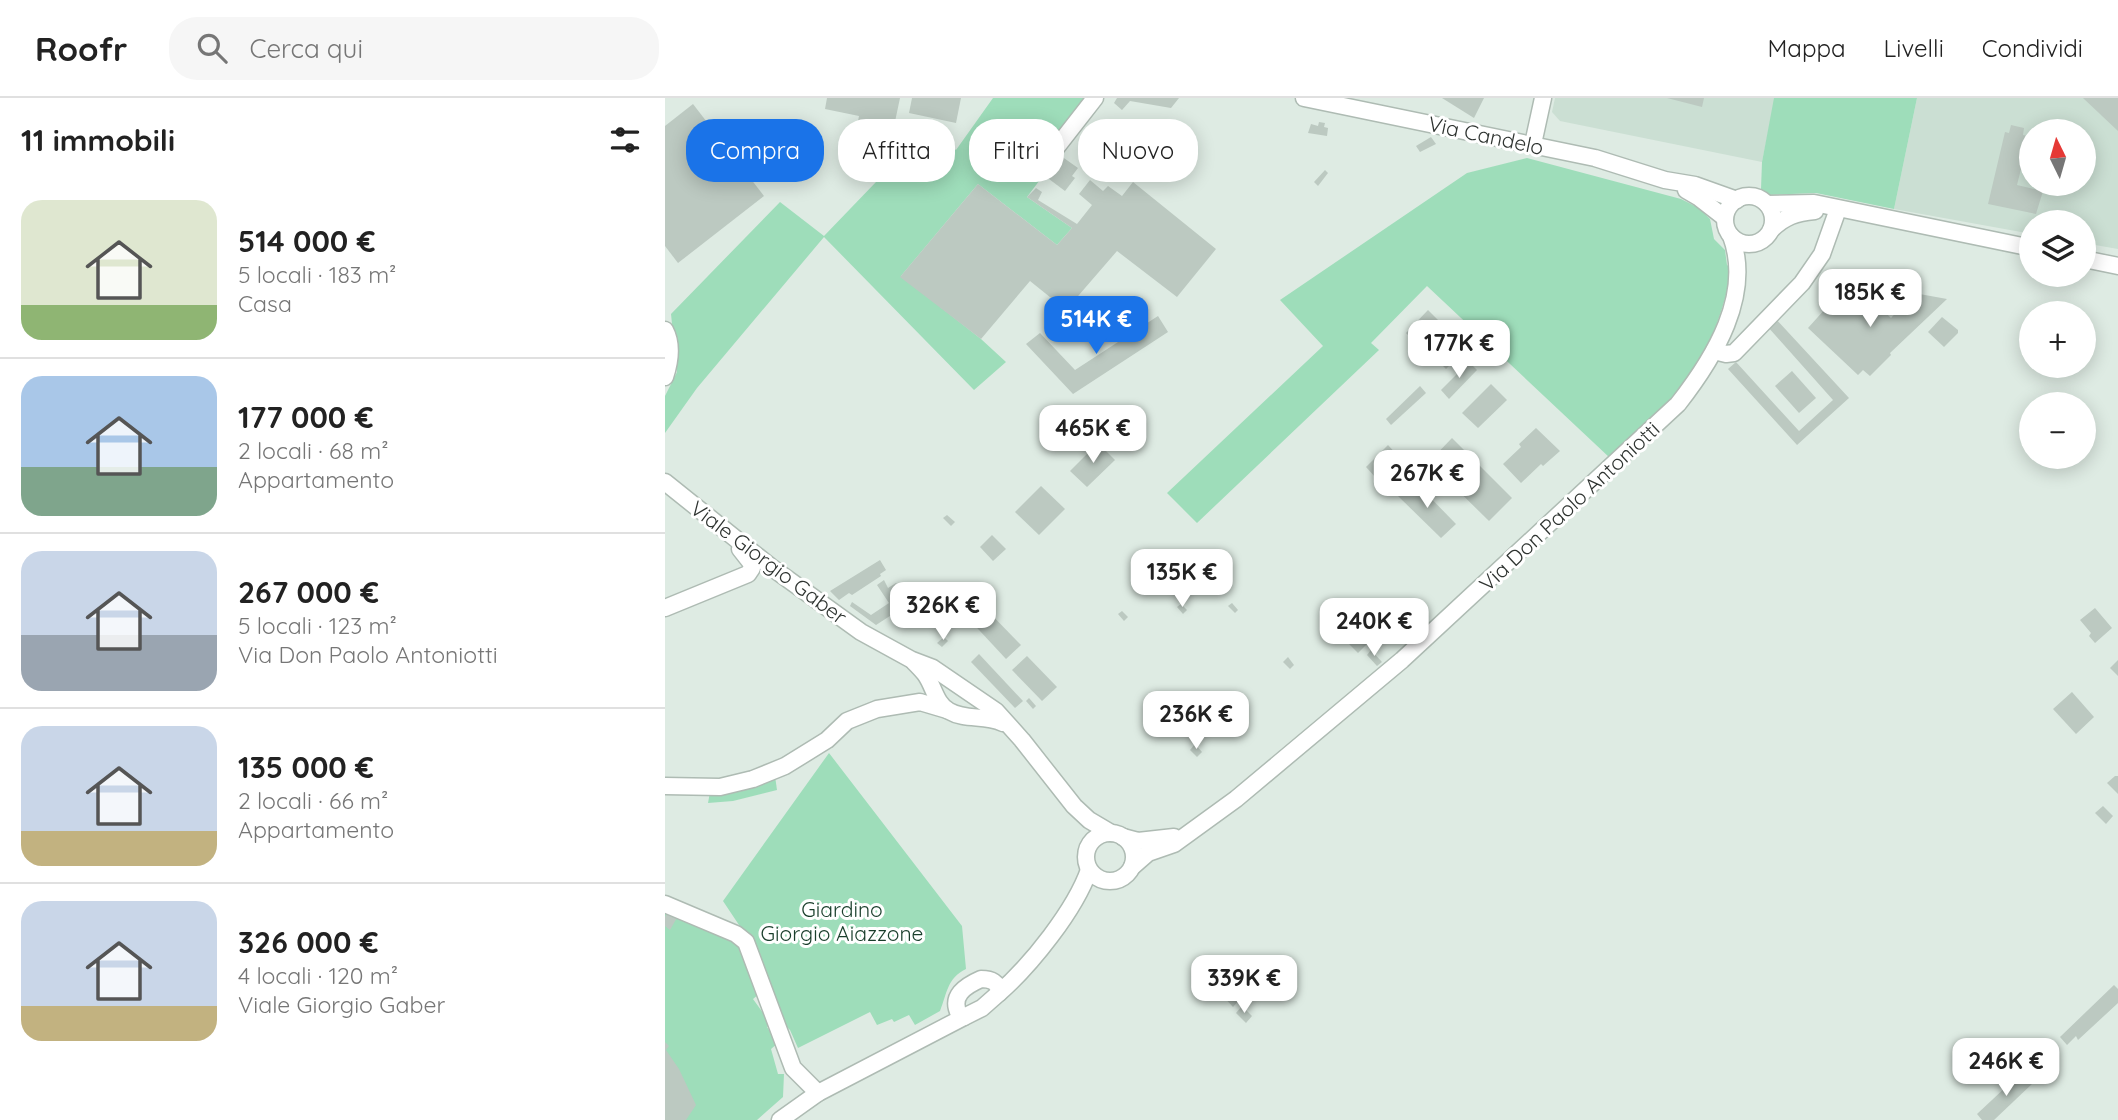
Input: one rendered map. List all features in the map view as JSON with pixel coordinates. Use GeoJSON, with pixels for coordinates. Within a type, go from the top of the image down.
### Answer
{"type":"FeatureCollection","features":[{"type":"Feature","properties":{"kind":"street"},"geometry":{"type":"LineString","coordinates":[[1064,138],[1095,98]]}},
{"type":"Feature","properties":{"kind":"street","name":"Via Candelo"},"geometry":{"type":"LineString","coordinates":[[1304,98],[1533,144],[1665,180],[1695,185],[1737,200]]}},
{"type":"Feature","properties":{"kind":"street"},"geometry":{"type":"LineString","coordinates":[[1533,144],[1543,98]]}},
{"type":"Feature","properties":{"kind":"street","name":"Via Candelo"},"geometry":{"type":"LineString","coordinates":[[1665,180],[1698,197],[1725,218]]}},
{"type":"Feature","properties":{"kind":"street"},"geometry":{"type":"LineString","coordinates":[[1838,209],[1795,213],[1782,218],[1757,243],[1743,243],[1731,236],[1725,218],[1731,204],[1749,196],[1767,204],[1814,203],[2019,245]]}},
{"type":"Feature","properties":{"kind":"street"},"geometry":{"type":"LineString","coordinates":[[1767,204],[1773,216],[1771,230]]}},
{"type":"Feature","properties":{"kind":"street"},"geometry":{"type":"LineString","coordinates":[[1724,355],[1802,283],[1822,254],[1838,209]]}},
{"type":"Feature","properties":{"kind":"street","name":"Via Don Paolo Antoniotti"},"geometry":{"type":"LineString","coordinates":[[1731,236],[1739,267],[1739,281]]}},
{"type":"Feature","properties":{"kind":"street","name":"Via Don Paolo Antoniotti"},"geometry":{"type":"LineString","coordinates":[[1132,867],[1148,853],[1174,844],[1193,832],[1402,660],[1678,404],[1724,355],[1739,281],[1757,243]]}},
{"type":"Feature","properties":{"kind":"street"},"geometry":{"type":"LineString","coordinates":[[2096,261],[2118,266]]}},
{"type":"Feature","properties":{"kind":"street"},"geometry":{"type":"LineString","coordinates":[[665,330],[670,360],[665,377]]}},
{"type":"Feature","properties":{"kind":"street","name":"Viale Giorgio Gaber"},"geometry":{"type":"LineString","coordinates":[[665,482],[771,567],[861,632],[912,660],[933,668],[996,711],[1073,806],[1083,824],[1089,845]]}},
{"type":"Feature","properties":{"kind":"street"},"geometry":{"type":"LineString","coordinates":[[665,607],[748,574],[752,568],[751,563],[732,535]]}},
{"type":"Feature","properties":{"kind":"street","name":"Viale Giorgio Gaber"},"geometry":{"type":"LineString","coordinates":[[912,660],[926,675],[937,699],[947,710]]}},
{"type":"Feature","properties":{"kind":"street"},"geometry":{"type":"LineString","coordinates":[[665,786],[720,787],[753,779],[785,766],[827,740],[847,721],[877,709],[920,702],[962,716],[995,719],[1011,728]]}},
{"type":"Feature","properties":{"kind":"street","name":"Viale Giorgio Gaber"},"geometry":{"type":"LineString","coordinates":[[1073,806],[1095,825],[1117,835]]}},
{"type":"Feature","properties":{"kind":"street","name":"Via Don Paolo Antoniotti"},"geometry":{"type":"LineString","coordinates":[[1117,835],[1146,840],[1193,832]]}},
{"type":"Feature","properties":{"kind":"street"},"geometry":{"type":"LineString","coordinates":[[1075,902],[1097,886],[1123,877],[1132,867],[1134,854],[1128,842],[1117,835],[1098,836],[1089,845],[1086,858],[1089,870],[1099,879],[1111,881]]}},
{"type":"Feature","properties":{"kind":"street"},"geometry":{"type":"LineString","coordinates":[[780,1120],[818,1093],[982,1008],[995,986],[1018,977],[1075,902],[1089,870]]}},
{"type":"Feature","properties":{"kind":"street"},"geometry":{"type":"LineString","coordinates":[[665,904],[736,934],[746,942],[793,1068],[818,1093]]}},
{"type":"Feature","properties":{"kind":"street"},"geometry":{"type":"LineString","coordinates":[[918,1041],[947,1018],[963,989],[981,979],[995,986]]}},
{"type":"Feature","properties":{"kind":"street"},"geometry":{"type":"LineString","coordinates":[[955,1002],[959,1014],[964,1017]]}},
{"type":"Feature","properties":{"kind":"shaded area"},"geometry":{"type":"Polygon","coordinates":[[[1555,98],[1775,98],[1762,162],[1560,121],[1552,112],[1555,98]]]}},
{"type":"Feature","properties":{"kind":"shaded area"},"geometry":{"type":"Polygon","coordinates":[[[1917,98],[2118,98],[2118,249],[2096,245],[2096,210],[2019,210],[2019,232],[1894,209],[1917,98]]]}},
{"type":"Feature","properties":{"kind":"green space"},"geometry":{"type":"Polygon","coordinates":[[[993,98],[1102,98],[1086,119],[1078,119],[1078,130],[1064,148],[1064,119],[978,119],[993,98]]]}},
{"type":"Feature","properties":{"kind":"green space"},"geometry":{"type":"Polygon","coordinates":[[[1774,98],[1917,98],[1894,209],[1816,193],[1768,195],[1761,189],[1762,162],[1774,98]]]}},
{"type":"Feature","properties":{"kind":"green space"},"geometry":{"type":"Polygon","coordinates":[[[969,132],[969,182],[1038,182],[1027,197],[1072,228],[1057,245],[978,184],[901,276],[1006,362],[974,390],[824,237],[697,388],[665,433],[665,396],[677,372],[671,314],[780,202],[824,236],[876,182],[955,182],[956,150],[969,132]]]}},
{"type":"Feature","properties":{"kind":"green space"},"geometry":{"type":"Polygon","coordinates":[[[1527,158],[1681,199],[1699,208],[1710,219],[1714,239],[1725,250],[1727,265],[1732,269],[1711,338],[1694,370],[1673,399],[1610,458],[1427,286],[1371,343],[1379,350],[1197,523],[1167,493],[1323,346],[1280,300],[1467,173],[1527,158]]]}},
{"type":"Feature","properties":{"kind":"green space","name":"Giardino Giorgio Aiazzone"},"geometry":{"type":"Polygon","coordinates":[[[829,753],[962,926],[966,969],[951,982],[940,1011],[915,1025],[909,1015],[894,1022],[892,1019],[877,1025],[870,1012],[798,1048],[790,1030],[783,1023],[753,946],[723,901],[829,753]]]}},
{"type":"Feature","properties":{"kind":"green space"},"geometry":{"type":"Polygon","coordinates":[[[775,776],[777,790],[733,801],[708,803],[710,792],[775,776]]]}},
{"type":"Feature","properties":{"kind":"green space"},"geometry":{"type":"Polygon","coordinates":[[[665,909],[739,940],[759,994],[753,999],[771,1024],[767,1027],[778,1043],[771,1049],[778,1074],[784,1074],[783,1097],[757,1120],[665,1120],[665,909]]]}},
{"type":"Feature","properties":{"kind":"building"},"geometry":{"type":"Polygon","coordinates":[[[827,98],[900,98],[896,119],[858,119],[859,116],[825,109],[827,98]]]}},
{"type":"Feature","properties":{"kind":"building"},"geometry":{"type":"Polygon","coordinates":[[[912,98],[961,98],[956,123],[955,119],[937,119],[909,113],[912,98]]]}},
{"type":"Feature","properties":{"kind":"building"},"geometry":{"type":"Polygon","coordinates":[[[1117,98],[1179,98],[1171,108],[1130,101],[1122,110],[1114,103],[1117,98]]]}},
{"type":"Feature","properties":{"kind":"building"},"geometry":{"type":"Polygon","coordinates":[[[1442,98],[1484,98],[1474,118],[1442,98]]]}},
{"type":"Feature","properties":{"kind":"building"},"geometry":{"type":"Polygon","coordinates":[[[1667,98],[1704,98],[1702,107],[1667,98]]]}},
{"type":"Feature","properties":{"kind":"building"},"geometry":{"type":"Polygon","coordinates":[[[2083,98],[2118,98],[2118,131],[2083,98]]]}},
{"type":"Feature","properties":{"kind":"building"},"geometry":{"type":"Polygon","coordinates":[[[693,104],[705,119],[686,119],[686,182],[753,182],[764,196],[678,263],[665,246],[665,126],[693,104]]]}},
{"type":"Feature","properties":{"kind":"building"},"geometry":{"type":"Polygon","coordinates":[[[1319,122],[1325,123],[1324,127],[1328,128],[1327,136],[1308,133],[1311,124],[1318,126],[1319,122]]]}},
{"type":"Feature","properties":{"kind":"building"},"geometry":{"type":"Polygon","coordinates":[[[2011,125],[2019,127],[2019,196],[2041,196],[2037,210],[2019,210],[1988,204],[2005,132],[2009,133],[2011,125]]]}},
{"type":"Feature","properties":{"kind":"building"},"geometry":{"type":"Polygon","coordinates":[[[1431,137],[1436,144],[1420,152],[1416,146],[1431,137]]]}},
{"type":"Feature","properties":{"kind":"building"},"geometry":{"type":"Polygon","coordinates":[[[1064,158],[1078,168],[1072,176],[1075,178],[1065,191],[1053,182],[1064,182],[1064,158]]]}},
{"type":"Feature","properties":{"kind":"building"},"geometry":{"type":"Polygon","coordinates":[[[1325,170],[1328,173],[1318,186],[1314,182],[1325,170]]]}},
{"type":"Feature","properties":{"kind":"building"},"geometry":{"type":"Polygon","coordinates":[[[1088,182],[1092,182],[1103,191],[1108,186],[1122,196],[1133,182],[1216,249],[1177,297],[1117,251],[1066,310],[1030,281],[981,339],[900,277],[978,184],[1057,245],[1072,228],[1027,197],[1036,188],[1042,192],[1038,200],[1077,224],[1092,205],[1079,194],[1088,182]]]}},
{"type":"Feature","properties":{"kind":"building"},"geometry":{"type":"Polygon","coordinates":[[[1864,292],[1891,318],[1914,293],[1947,299],[1890,353],[1870,376],[1863,370],[1858,375],[1808,328],[1835,298],[1847,309],[1864,292]]]}},
{"type":"Feature","properties":{"kind":"building"},"geometry":{"type":"Polygon","coordinates":[[[1428,310],[1445,327],[1436,336],[1440,340],[1448,333],[1465,350],[1446,369],[1429,352],[1435,345],[1431,341],[1422,350],[1406,333],[1428,310]]]}},
{"type":"Feature","properties":{"kind":"building"},"geometry":{"type":"Polygon","coordinates":[[[1158,316],[1168,332],[1073,394],[1026,344],[1040,333],[1075,370],[1158,316]]]}},
{"type":"Feature","properties":{"kind":"building"},"geometry":{"type":"Polygon","coordinates":[[[1942,317],[1958,330],[1944,347],[1928,332],[1942,317]]]}},
{"type":"Feature","properties":{"kind":"building"},"geometry":{"type":"Polygon","coordinates":[[[1775,318],[1849,398],[1797,445],[1728,369],[1736,362],[1799,431],[1833,400],[1767,326],[1775,318]]]}},
{"type":"Feature","properties":{"kind":"building"},"geometry":{"type":"Polygon","coordinates":[[[1469,362],[1477,370],[1449,399],[1441,390],[1469,362]]]}},
{"type":"Feature","properties":{"kind":"building"},"geometry":{"type":"Polygon","coordinates":[[[1792,371],[1816,398],[1799,413],[1775,386],[1792,371]]]}},
{"type":"Feature","properties":{"kind":"building"},"geometry":{"type":"Polygon","coordinates":[[[1491,384],[1507,400],[1478,428],[1462,413],[1491,384]]]}},
{"type":"Feature","properties":{"kind":"building"},"geometry":{"type":"Polygon","coordinates":[[[1420,386],[1426,393],[1391,425],[1386,419],[1420,386]]]}},
{"type":"Feature","properties":{"kind":"building"},"geometry":{"type":"Polygon","coordinates":[[[1536,428],[1560,451],[1521,483],[1503,464],[1536,428]]]}},
{"type":"Feature","properties":{"kind":"building"},"geometry":{"type":"Polygon","coordinates":[[[1452,438],[1512,498],[1489,521],[1429,462],[1452,438]]]}},
{"type":"Feature","properties":{"kind":"building"},"geometry":{"type":"Polygon","coordinates":[[[1098,443],[1115,460],[1087,487],[1070,471],[1098,443]]]}},
{"type":"Feature","properties":{"kind":"building"},"geometry":{"type":"Polygon","coordinates":[[[1388,445],[1398,456],[1376,478],[1366,467],[1388,445]]]}},
{"type":"Feature","properties":{"kind":"building"},"geometry":{"type":"Polygon","coordinates":[[[1414,481],[1456,524],[1441,538],[1398,496],[1414,481]]]}},
{"type":"Feature","properties":{"kind":"building"},"geometry":{"type":"Polygon","coordinates":[[[1041,486],[1065,509],[1039,535],[1015,512],[1041,486]]]}},
{"type":"Feature","properties":{"kind":"building"},"geometry":{"type":"Polygon","coordinates":[[[947,515],[955,522],[951,526],[943,518],[947,515]]]}},
{"type":"Feature","properties":{"kind":"building"},"geometry":{"type":"Polygon","coordinates":[[[992,535],[1006,549],[993,561],[980,547],[992,535]]]}},
{"type":"Feature","properties":{"kind":"building"},"geometry":{"type":"Polygon","coordinates":[[[880,560],[886,570],[852,595],[849,593],[839,600],[830,591],[880,560]]]}},
{"type":"Feature","properties":{"kind":"building"},"geometry":{"type":"Polygon","coordinates":[[[1173,561],[1180,568],[1176,572],[1170,565],[1173,561]]]}},
{"type":"Feature","properties":{"kind":"building"},"geometry":{"type":"Polygon","coordinates":[[[884,580],[888,588],[896,583],[910,603],[876,625],[850,606],[852,602],[871,615],[889,603],[877,585],[884,580]]]}},
{"type":"Feature","properties":{"kind":"building"},"geometry":{"type":"Polygon","coordinates":[[[980,603],[1021,645],[1006,659],[966,616],[980,603]]]}},
{"type":"Feature","properties":{"kind":"building"},"geometry":{"type":"Polygon","coordinates":[[[1232,603],[1238,610],[1235,613],[1228,606],[1232,603]]]}},
{"type":"Feature","properties":{"kind":"building"},"geometry":{"type":"Polygon","coordinates":[[[1181,604],[1187,610],[1183,614],[1177,607],[1181,604]]]}},
{"type":"Feature","properties":{"kind":"building"},"geometry":{"type":"Polygon","coordinates":[[[2095,608],[2112,628],[2095,643],[2089,636],[2091,633],[2080,620],[2095,608]]]}},
{"type":"Feature","properties":{"kind":"building"},"geometry":{"type":"Polygon","coordinates":[[[1122,611],[1128,617],[1124,621],[1118,614],[1122,611]]]}},
{"type":"Feature","properties":{"kind":"building"},"geometry":{"type":"Polygon","coordinates":[[[1334,630],[1338,633],[1330,641],[1326,638],[1334,630]]]}},
{"type":"Feature","properties":{"kind":"building"},"geometry":{"type":"Polygon","coordinates":[[[1358,633],[1368,643],[1358,653],[1348,643],[1358,633]]]}},
{"type":"Feature","properties":{"kind":"building"},"geometry":{"type":"Polygon","coordinates":[[[944,637],[948,641],[942,647],[937,643],[944,637]]]}},
{"type":"Feature","properties":{"kind":"building"},"geometry":{"type":"Polygon","coordinates":[[[1371,650],[1382,662],[1377,666],[1367,655],[1371,650]]]}},
{"type":"Feature","properties":{"kind":"building"},"geometry":{"type":"Polygon","coordinates":[[[979,654],[1023,701],[1015,708],[971,662],[979,654]]]}},
{"type":"Feature","properties":{"kind":"building"},"geometry":{"type":"Polygon","coordinates":[[[1027,656],[1057,687],[1042,701],[1012,670],[1027,656]]]}},
{"type":"Feature","properties":{"kind":"building"},"geometry":{"type":"Polygon","coordinates":[[[1288,657],[1294,665],[1290,669],[1283,662],[1288,657]]]}},
{"type":"Feature","properties":{"kind":"building"},"geometry":{"type":"Polygon","coordinates":[[[2118,660],[2118,676],[2110,668],[2118,660]]]}},
{"type":"Feature","properties":{"kind":"building"},"geometry":{"type":"Polygon","coordinates":[[[2072,692],[2094,717],[2076,734],[2053,709],[2072,692]]]}},
{"type":"Feature","properties":{"kind":"building"},"geometry":{"type":"Polygon","coordinates":[[[1029,698],[1036,706],[1033,709],[1026,701],[1029,698]]]}},
{"type":"Feature","properties":{"kind":"building"},"geometry":{"type":"Polygon","coordinates":[[[1195,744],[1202,752],[1197,757],[1190,750],[1195,744]]]}},
{"type":"Feature","properties":{"kind":"building"},"geometry":{"type":"Polygon","coordinates":[[[2118,776],[2118,794],[2107,783],[2118,776]]]}},
{"type":"Feature","properties":{"kind":"building"},"geometry":{"type":"Polygon","coordinates":[[[2103,806],[2113,816],[2106,824],[2095,813],[2103,806]]]}},
{"type":"Feature","properties":{"kind":"building"},"geometry":{"type":"Polygon","coordinates":[[[669,910],[679,914],[670,930],[665,926],[665,917],[669,910]]]}},
{"type":"Feature","properties":{"kind":"building"},"geometry":{"type":"Polygon","coordinates":[[[2114,985],[2118,989],[2118,1003],[2078,1040],[2076,1036],[2067,1045],[2060,1037],[2114,985]]]}},
{"type":"Feature","properties":{"kind":"building"},"geometry":{"type":"Polygon","coordinates":[[[1228,986],[1241,998],[1233,1007],[1221,994],[1228,986]]]}},
{"type":"Feature","properties":{"kind":"building"},"geometry":{"type":"Polygon","coordinates":[[[1242,1006],[1252,1016],[1246,1023],[1236,1013],[1242,1006]]]}},
{"type":"Feature","properties":{"kind":"building"},"geometry":{"type":"Polygon","coordinates":[[[665,1042],[669,1046],[666,1050],[679,1069],[696,1105],[686,1120],[665,1120],[665,1042]]]}},
{"type":"Feature","properties":{"kind":"building"},"geometry":{"type":"Polygon","coordinates":[[[2023,1071],[2033,1083],[1994,1120],[1982,1120],[1977,1114],[2023,1071]]]}}]}
